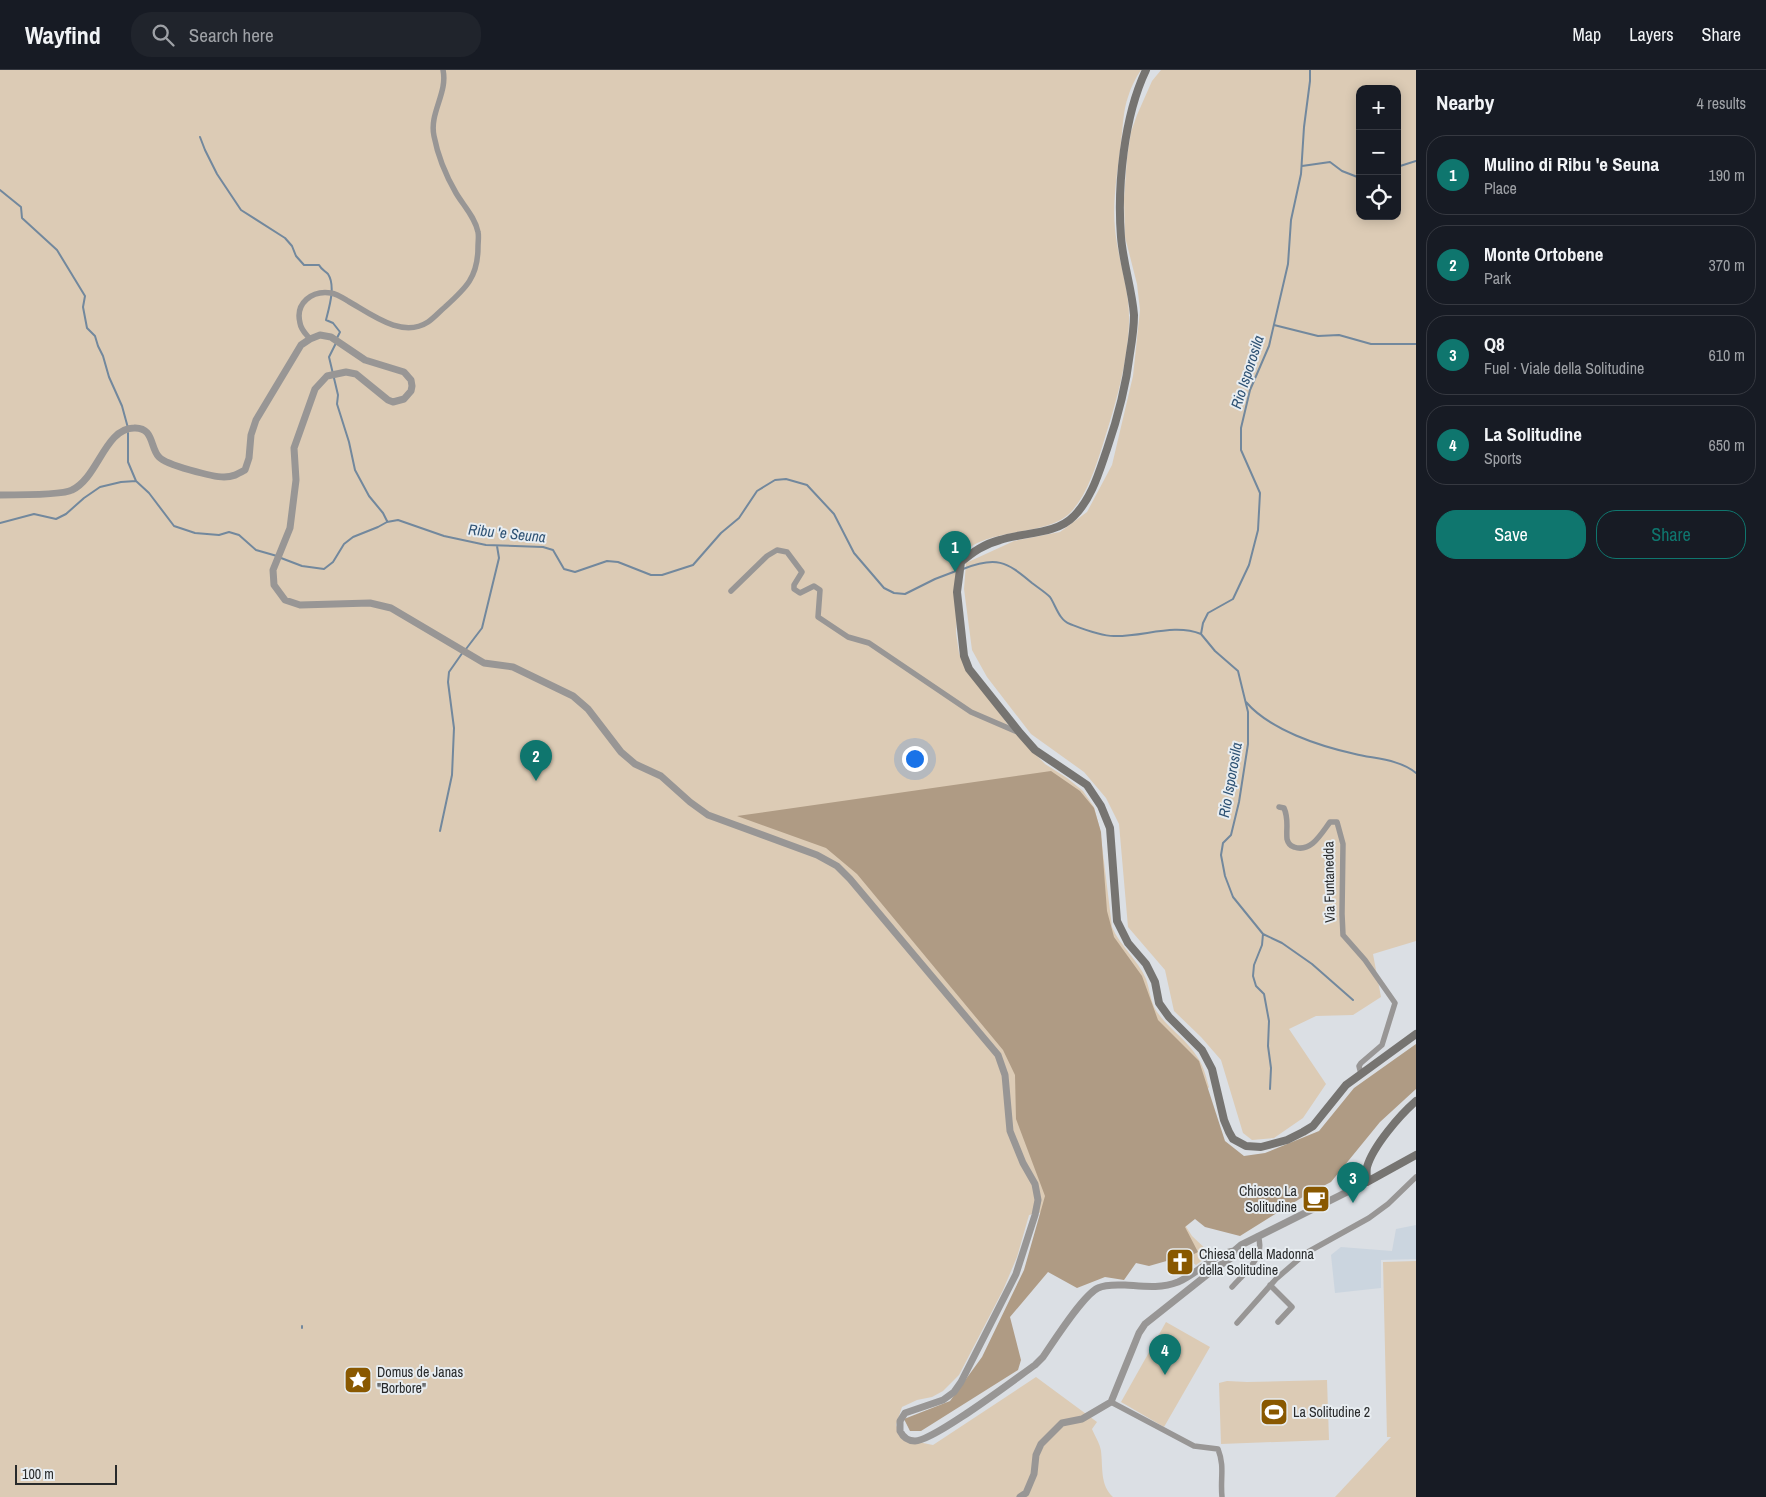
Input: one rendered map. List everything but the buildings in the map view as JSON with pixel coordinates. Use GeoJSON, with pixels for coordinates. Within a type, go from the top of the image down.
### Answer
{"type":"FeatureCollection","features":[{"type":"Feature","properties":{"kind":"main road"},"geometry":{"type":"LineString","coordinates":[[1146,70],[1135,94],[1130,116],[1119,205],[1121,238],[1133,305],[1133,330],[1127,374],[1117,420],[1089,497],[1073,517],[1056,528],[1000,539],[985,545],[961,562],[957,592],[964,656],[969,668],[1035,750],[1087,786],[1101,806],[1110,828],[1117,921],[1128,943],[1146,964],[1155,982],[1159,1003],[1169,1017],[1202,1050],[1212,1069],[1224,1120],[1233,1139],[1246,1146],[1261,1147],[1287,1140],[1303,1132],[1313,1126],[1346,1085],[1416,1034]]}},
{"type":"Feature","properties":{"kind":"main road"},"geometry":{"type":"LineString","coordinates":[[1416,1101],[1396,1122],[1377,1148],[1367,1168],[1368,1182],[1416,1155]]}},
{"type":"Feature","properties":{"kind":"street"},"geometry":{"type":"LineString","coordinates":[[310,339],[303,331],[300,323],[300,311],[303,301],[309,296],[325,293],[334,294],[393,325],[404,328],[416,327],[427,322],[466,289],[473,276],[478,256],[478,232],[472,218],[442,167],[433,134],[434,119],[444,90],[444,70]]}},
{"type":"Feature","properties":{"kind":"street"},"geometry":{"type":"LineString","coordinates":[[0,495],[71,492],[85,482],[113,439],[122,430],[136,427],[146,432],[153,441],[157,456],[166,463],[222,477],[235,476],[246,470],[251,435],[256,420],[301,346],[310,339],[320,335],[331,337],[365,360],[404,372],[410,380],[411,391],[404,399],[393,402],[356,374],[346,372],[327,376],[315,389],[294,448],[296,480],[290,528],[273,570],[274,585],[285,600],[300,605],[370,603],[391,608],[484,663],[512,667],[574,696],[588,709],[621,752],[635,764],[661,776],[708,815],[818,855],[837,866],[998,1055],[1005,1075],[1010,1130],[1023,1163],[1036,1184],[1038,1200],[1035,1216],[1016,1274],[966,1373],[954,1392],[934,1404],[905,1413],[900,1421],[902,1435],[913,1441],[929,1436],[955,1420],[1035,1365],[1087,1297],[1098,1288],[1114,1285],[1153,1287],[1175,1283],[1189,1277],[1225,1252],[1234,1251],[1258,1236],[1368,1182]]}},
{"type":"Feature","properties":{"kind":"street"},"geometry":{"type":"LineString","coordinates":[[731,591],[772,553],[777,550],[788,552],[802,572],[794,585],[794,589],[800,593],[814,586],[820,590],[818,617],[828,625],[848,637],[869,643],[971,712],[1020,733]]}},
{"type":"Feature","properties":{"kind":"street","name":"Via Funtanedda"},"geometry":{"type":"LineString","coordinates":[[1279,807],[1284,808],[1287,815],[1287,840],[1294,847],[1301,848],[1312,845],[1330,822],[1337,822],[1343,844],[1343,935],[1365,960],[1395,1003],[1382,1045],[1361,1063],[1359,1066],[1361,1074]]}},
{"type":"Feature","properties":{"kind":"street"},"geometry":{"type":"LineString","coordinates":[[1237,1324],[1270,1286],[1306,1253],[1369,1218],[1388,1204],[1416,1177]]}},
{"type":"Feature","properties":{"kind":"street"},"geometry":{"type":"LineString","coordinates":[[1232,1287],[1257,1259],[1261,1245],[1258,1236]]}},
{"type":"Feature","properties":{"kind":"street"},"geometry":{"type":"LineString","coordinates":[[1020,1497],[1026,1493],[1041,1444],[1062,1423],[1082,1419],[1111,1402],[1139,1333],[1145,1324],[1213,1270],[1232,1258],[1234,1251]]}},
{"type":"Feature","properties":{"kind":"street"},"geometry":{"type":"LineString","coordinates":[[1270,1286],[1292,1307],[1278,1322]]}},
{"type":"Feature","properties":{"kind":"street"},"geometry":{"type":"LineString","coordinates":[[1111,1402],[1194,1446],[1218,1449],[1223,1462],[1220,1484],[1222,1497]]}},
{"type":"Feature","properties":{"kind":"shaded area"},"geometry":{"type":"Polygon","coordinates":[[[0,70],[1141,70],[1132,86],[1125,108],[1114,207],[1115,229],[1128,298],[1128,337],[1120,384],[1100,453],[1082,497],[1071,512],[1061,520],[986,540],[973,545],[963,554],[959,565],[956,633],[959,653],[965,666],[1011,729],[1045,764],[1083,791],[1094,807],[1100,829],[1112,927],[1115,934],[1143,972],[1157,1012],[1194,1052],[1203,1068],[1209,1087],[1187,1123],[1185,1225],[1192,1236],[1211,1254],[1196,1265],[1189,1260],[1184,1249],[1072,1206],[1029,1215],[1017,1257],[1003,1290],[959,1375],[943,1391],[932,1397],[917,1400],[902,1407],[896,1425],[903,1439],[933,1445],[1036,1377],[1097,1422],[1092,1429],[1099,1443],[1104,1482],[1113,1497],[0,1497],[0,70]]]}},
{"type":"Feature","properties":{"kind":"shaded area"},"geometry":{"type":"Polygon","coordinates":[[[1161,70],[1416,70],[1416,941],[1373,954],[1381,997],[1353,1015],[1316,1016],[1289,1029],[1326,1084],[1303,1118],[1274,1138],[1252,1140],[1243,1133],[1221,1060],[1174,1011],[1165,970],[1128,927],[1119,824],[1106,798],[1084,772],[1031,734],[987,677],[972,650],[964,589],[966,563],[1014,541],[1060,532],[1087,512],[1112,465],[1133,376],[1140,310],[1137,284],[1125,237],[1124,199],[1131,132],[1152,81],[1161,70]]]}},
{"type":"Feature","properties":{"kind":"shaded area"},"geometry":{"type":"Polygon","coordinates":[[[1051,771],[1080,791],[1094,808],[1101,832],[1107,911],[1114,937],[1142,976],[1158,1020],[1199,1061],[1225,1141],[1244,1156],[1265,1153],[1319,1131],[1354,1088],[1416,1044],[1416,1089],[1380,1122],[1331,1182],[1306,1195],[1240,1236],[1205,1227],[1195,1219],[1185,1227],[1198,1252],[1192,1255],[1182,1254],[1170,1260],[1149,1266],[1136,1263],[1124,1280],[1105,1277],[1077,1288],[1048,1272],[1010,1317],[1021,1360],[1018,1370],[921,1431],[910,1431],[904,1419],[950,1401],[982,1357],[1024,1270],[1045,1196],[1016,1119],[1015,1075],[1003,1050],[857,874],[826,848],[737,816],[1051,771]]]}},
{"type":"Feature","properties":{"kind":"shaded area"},"geometry":{"type":"Polygon","coordinates":[[[1416,1225],[1416,1259],[1381,1260],[1381,1288],[1335,1293],[1331,1255],[1341,1247],[1392,1251],[1396,1229],[1416,1225]]]}},
{"type":"Feature","properties":{"kind":"shaded area"},"geometry":{"type":"Polygon","coordinates":[[[1416,1261],[1416,1497],[1335,1497],[1391,1437],[1387,1437],[1383,1262],[1416,1261]]]}},
{"type":"Feature","properties":{"kind":"shaded area"},"geometry":{"type":"Polygon","coordinates":[[[1166,1322],[1210,1347],[1164,1427],[1121,1402],[1166,1322]]]}},
{"type":"Feature","properties":{"kind":"shaded area","name":"La Solitudine 2"},"geometry":{"type":"Polygon","coordinates":[[[1327,1380],[1329,1440],[1221,1444],[1219,1383],[1227,1381],[1327,1380]]]}},
{"type":"Feature","properties":{"kind":"waterway","name":"Rio Isporosila"},"geometry":{"type":"LineString","coordinates":[[1310,70],[1301,174],[1291,220],[1288,264],[1269,346],[1250,390],[1241,428],[1241,450],[1260,493],[1258,530],[1249,565],[1233,599],[1208,613],[1203,623],[1201,634],[1215,651],[1238,671],[1248,712],[1248,744],[1239,802],[1231,835],[1223,843],[1221,855],[1225,876],[1233,897],[1263,934],[1282,943],[1312,964],[1353,1000]]}},
{"type":"Feature","properties":{"kind":"waterway"},"geometry":{"type":"LineString","coordinates":[[200,137],[217,174],[241,210],[285,238],[304,265],[319,265],[328,274],[332,291],[326,320],[333,323],[340,332],[337,338]]}},
{"type":"Feature","properties":{"kind":"waterway"},"geometry":{"type":"LineString","coordinates":[[1401,166],[1416,161]]}},
{"type":"Feature","properties":{"kind":"waterway"},"geometry":{"type":"LineString","coordinates":[[1302,166],[1330,162],[1342,171],[1356,176]]}},
{"type":"Feature","properties":{"kind":"waterway"},"geometry":{"type":"LineString","coordinates":[[0,190],[21,207],[22,218],[57,250],[85,296],[83,307],[87,328],[95,336],[109,377],[122,406],[128,428]]}},
{"type":"Feature","properties":{"kind":"waterway"},"geometry":{"type":"LineString","coordinates":[[1274,325],[1318,336],[1339,335],[1371,344],[1416,344]]}},
{"type":"Feature","properties":{"kind":"waterway"},"geometry":{"type":"LineString","coordinates":[[336,343],[329,357],[338,395],[337,404],[349,442],[355,470],[369,496],[387,521]]}},
{"type":"Feature","properties":{"kind":"waterway"},"geometry":{"type":"LineString","coordinates":[[128,433],[128,462],[136,481]]}},
{"type":"Feature","properties":{"kind":"waterway","name":"Ribu 'e Seuna"},"geometry":{"type":"LineString","coordinates":[[281,558],[302,566],[324,569],[333,562],[344,544],[353,537],[387,522],[398,520],[444,536],[486,545],[543,547],[553,550],[564,569],[575,572],[607,561],[618,562],[651,575],[662,575],[693,565],[721,533],[739,518],[757,491],[775,480],[786,479],[807,485],[834,514],[854,553],[884,588],[894,593],[905,594],[956,571]]}},
{"type":"Feature","properties":{"kind":"waterway","name":"Ribu 'e Seuna"},"geometry":{"type":"LineString","coordinates":[[0,523],[34,514],[56,519],[66,514],[100,487],[136,481],[149,493],[174,526],[195,533],[219,535],[229,532],[239,535],[256,550],[277,556]]}},
{"type":"Feature","properties":{"kind":"waterway"},"geometry":{"type":"LineString","coordinates":[[466,649],[482,628],[499,558],[497,546]]}},
{"type":"Feature","properties":{"kind":"waterway","name":"Ribu 'e Seuna"},"geometry":{"type":"LineString","coordinates":[[963,569],[992,562],[1007,565],[1050,597],[1060,616],[1066,622],[1097,634],[1125,636],[1169,630],[1191,631],[1201,634]]}},
{"type":"Feature","properties":{"kind":"waterway"},"geometry":{"type":"LineString","coordinates":[[440,831],[452,775],[454,728],[448,682],[449,672],[463,652]]}},
{"type":"Feature","properties":{"kind":"waterway"},"geometry":{"type":"LineString","coordinates":[[1246,702],[1268,721],[1296,736],[1341,751],[1395,762],[1416,773]]}},
{"type":"Feature","properties":{"kind":"waterway"},"geometry":{"type":"LineString","coordinates":[[1263,934],[1262,945],[1254,965],[1253,976],[1256,986],[1264,994],[1269,1021],[1270,1089]]}},
{"type":"Feature","properties":{"kind":"place","name":"Mulino di Ribu 'e Seuna"},"geometry":{"type":"Point","coordinates":[955,572]}},
{"type":"Feature","properties":{"kind":"place","name":"Monte Ortobene"},"geometry":{"type":"Point","coordinates":[536,781]}},
{"type":"Feature","properties":{"kind":"place","name":"Chiosco La Solitudine"},"geometry":{"type":"Point","coordinates":[1316,1199]}},
{"type":"Feature","properties":{"kind":"place","name":"Q8"},"geometry":{"type":"Point","coordinates":[1353,1203]}},
{"type":"Feature","properties":{"kind":"place","name":"Chiesa della Madonna della Solitudine"},"geometry":{"type":"Point","coordinates":[1180,1262]}},
{"type":"Feature","properties":{"kind":"place","name":"La Solitudine"},"geometry":{"type":"Point","coordinates":[1165,1375]}},
{"type":"Feature","properties":{"kind":"place","name":"Domus de Janas \"Borbore\""},"geometry":{"type":"Point","coordinates":[358,1380]}},
{"type":"Feature","properties":{"kind":"place","name":"La Solitudine 2"},"geometry":{"type":"Point","coordinates":[1274,1412]}}]}
